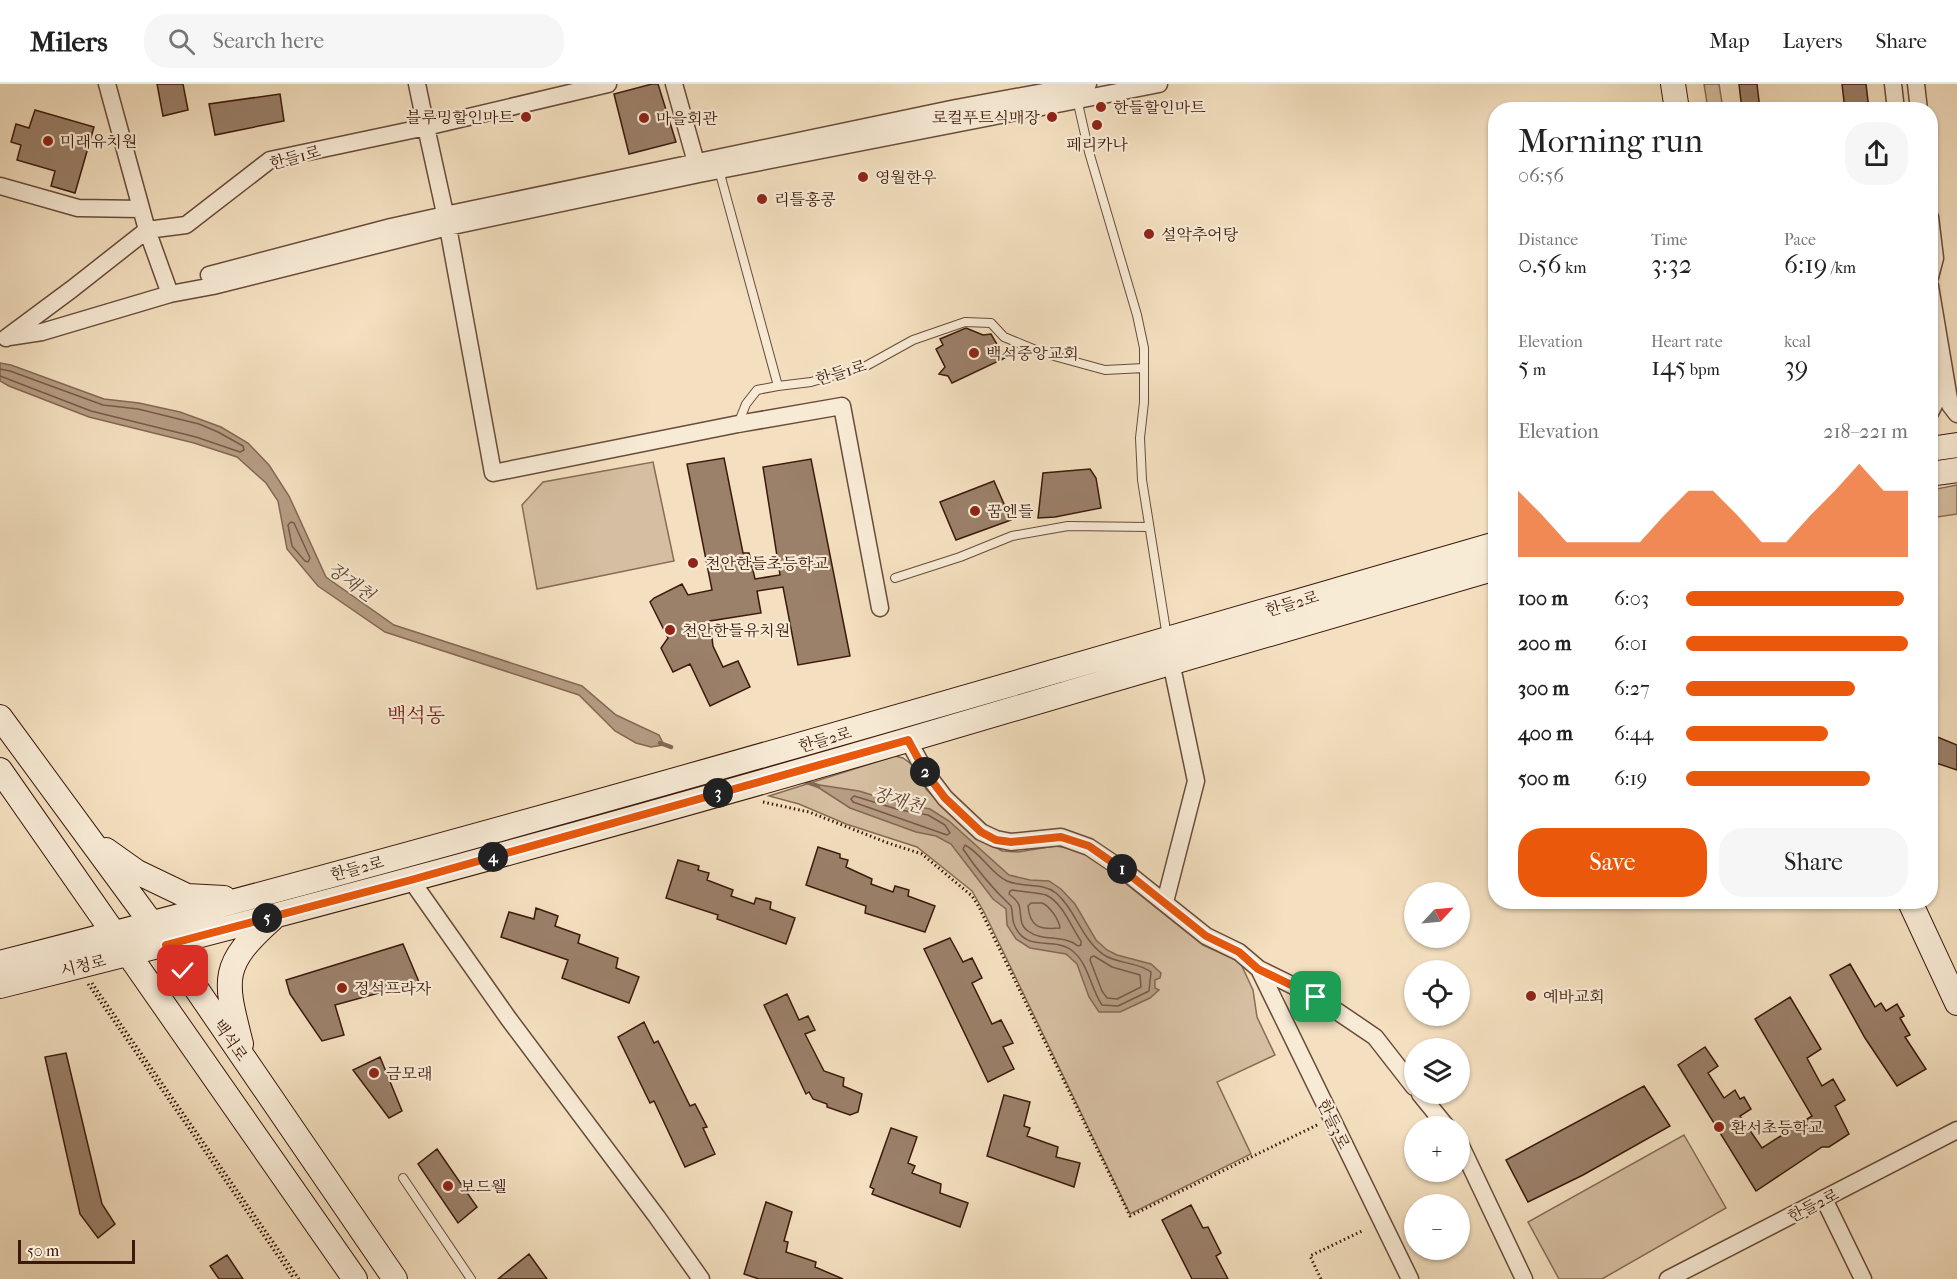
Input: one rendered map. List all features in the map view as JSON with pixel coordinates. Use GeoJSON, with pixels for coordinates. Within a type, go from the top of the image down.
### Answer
{"type":"FeatureCollection","features":[{"type":"Feature","properties":{"kind":"street"},"geometry":{"type":"LineString","coordinates":[[107,84],[147,230],[170,294]]}},
{"type":"Feature","properties":{"kind":"street"},"geometry":{"type":"LineString","coordinates":[[417,84],[447,221],[494,473],[738,424],[842,406],[880,608]]}},
{"type":"Feature","properties":{"kind":"street","name":"한들1로"},"geometry":{"type":"LineString","coordinates":[[147,230],[186,225],[270,160],[426,127],[608,84]]}},
{"type":"Feature","properties":{"kind":"street"},"geometry":{"type":"LineString","coordinates":[[674,84],[697,169]]}},
{"type":"Feature","properties":{"kind":"street"},"geometry":{"type":"LineString","coordinates":[[3,339],[42,332],[170,294],[213,286],[447,221],[697,169],[956,108],[1078,88],[1159,84]]}},
{"type":"Feature","properties":{"kind":"street"},"geometry":{"type":"LineString","coordinates":[[1673,84],[1676,102]]}},
{"type":"Feature","properties":{"kind":"street"},"geometry":{"type":"LineString","coordinates":[[1893,84],[1895,102]]}},
{"type":"Feature","properties":{"kind":"street"},"geometry":{"type":"LineString","coordinates":[[1916,84],[1917,102]]}},
{"type":"Feature","properties":{"kind":"street"},"geometry":{"type":"LineString","coordinates":[[697,169],[719,170],[1078,88]]}},
{"type":"Feature","properties":{"kind":"street"},"geometry":{"type":"LineString","coordinates":[[0,186],[78,208],[141,209]]}},
{"type":"Feature","properties":{"kind":"street"},"geometry":{"type":"LineString","coordinates":[[3,339],[147,230]]}},
{"type":"Feature","properties":{"kind":"street"},"geometry":{"type":"LineString","coordinates":[[1938,326],[1950,405],[1957,414]]}},
{"type":"Feature","properties":{"kind":"street"},"geometry":{"type":"LineString","coordinates":[[1938,397],[1939,331]]}},
{"type":"Feature","properties":{"kind":"street"},"geometry":{"type":"LineString","coordinates":[[1938,448],[1957,445]]}},
{"type":"Feature","properties":{"kind":"street"},"geometry":{"type":"LineString","coordinates":[[1938,473],[1957,470]]}},
{"type":"Feature","properties":{"kind":"street","name":"한들2로"},"geometry":{"type":"LineString","coordinates":[[166,945],[411,880],[908,740],[1169,651],[1488,547]]}},
{"type":"Feature","properties":{"kind":"street","name":"한들2로"},"geometry":{"type":"LineString","coordinates":[[152,924],[736,764],[1488,570]]}},
{"type":"Feature","properties":{"kind":"street"},"geometry":{"type":"LineString","coordinates":[[1165,902],[1196,781],[1169,651]]}},
{"type":"Feature","properties":{"kind":"street","name":"백석로"},"geometry":{"type":"LineString","coordinates":[[0,717],[152,924],[395,1279]]}},
{"type":"Feature","properties":{"kind":"street","name":"한들3로"},"geometry":{"type":"LineString","coordinates":[[908,740],[926,773],[945,798],[981,832],[996,840],[1011,842],[1061,837],[1089,846],[1126,872],[1206,936],[1239,952],[1258,969],[1316,997],[1375,1037],[1404,1074]]}},
{"type":"Feature","properties":{"kind":"street"},"geometry":{"type":"LineString","coordinates":[[0,770],[355,1279]]}},
{"type":"Feature","properties":{"kind":"street"},"geometry":{"type":"LineString","coordinates":[[88,837],[137,872],[187,896],[242,900]]}},
{"type":"Feature","properties":{"kind":"street"},"geometry":{"type":"LineString","coordinates":[[411,880],[508,1018],[657,1217],[700,1279]]}},
{"type":"Feature","properties":{"kind":"street"},"geometry":{"type":"LineString","coordinates":[[1913,909],[1957,1003]]}},
{"type":"Feature","properties":{"kind":"street"},"geometry":{"type":"LineString","coordinates":[[245,1061],[229,995],[232,965],[248,941],[276,916]]}},
{"type":"Feature","properties":{"kind":"street","name":"시청로"},"geometry":{"type":"LineString","coordinates":[[0,963],[152,924]]}},
{"type":"Feature","properties":{"kind":"street","name":"시청로"},"geometry":{"type":"LineString","coordinates":[[0,986],[166,945]]}},
{"type":"Feature","properties":{"kind":"street","name":"한들3로"},"geometry":{"type":"LineString","coordinates":[[1258,969],[1410,1279]]}},
{"type":"Feature","properties":{"kind":"street"},"geometry":{"type":"LineString","coordinates":[[1428,1104],[1438,1116]]}},
{"type":"Feature","properties":{"kind":"street","name":"한들2로"},"geometry":{"type":"LineString","coordinates":[[1668,1279],[1957,1130]]}},
{"type":"Feature","properties":{"kind":"street"},"geometry":{"type":"LineString","coordinates":[[1470,1165],[1524,1279]]}},
{"type":"Feature","properties":{"kind":"street"},"geometry":{"type":"LineString","coordinates":[[1824,1198],[1863,1279]]}},
{"type":"Feature","properties":{"kind":"lane"},"geometry":{"type":"LineString","coordinates":[[1078,88],[1089,152],[1137,315],[1144,348],[1140,438],[1142,480],[1169,651]]}},
{"type":"Feature","properties":{"kind":"lane"},"geometry":{"type":"LineString","coordinates":[[719,170],[778,386]]}},
{"type":"Feature","properties":{"kind":"lane","name":"한들1로"},"geometry":{"type":"LineString","coordinates":[[738,424],[746,404],[757,390],[811,382],[866,366],[913,340],[964,322],[991,323],[1004,337],[1043,353],[1105,370],[1144,368]]}},
{"type":"Feature","properties":{"kind":"lane"},"geometry":{"type":"LineString","coordinates":[[895,578],[960,557],[1012,536],[1068,526],[1149,527]]}},
{"type":"Feature","properties":{"kind":"lane"},"geometry":{"type":"LineString","coordinates":[[403,1178],[471,1279]]}},
{"type":"Feature","properties":{"kind":"path"},"geometry":{"type":"LineString","coordinates":[[746,786],[763,802],[809,812],[922,854],[972,896],[1130,1216],[1331,1118]]}},
{"type":"Feature","properties":{"kind":"path"},"geometry":{"type":"LineString","coordinates":[[294,1279],[89,982],[299,1279]]}},
{"type":"Feature","properties":{"kind":"path"},"geometry":{"type":"LineString","coordinates":[[1321,1279],[1310,1256],[1362,1231]]}},
{"type":"Feature","properties":{"kind":"shaded area"},"geometry":{"type":"Polygon","coordinates":[[[1704,84],[1719,84],[1722,102],[1707,102],[1704,84]]]}},
{"type":"Feature","properties":{"kind":"shaded area"},"geometry":{"type":"Polygon","coordinates":[[[653,462],[674,561],[537,589],[522,505],[543,482],[653,462]]]}},
{"type":"Feature","properties":{"kind":"shaded area"},"geometry":{"type":"Polygon","coordinates":[[[1957,485],[1957,514],[1938,517],[1938,489],[1957,485]]]}},
{"type":"Feature","properties":{"kind":"shaded area"},"geometry":{"type":"Polygon","coordinates":[[[895,756],[903,758],[914,766],[926,789],[977,837],[1002,851],[1018,852],[1055,846],[1075,849],[1095,859],[1203,945],[1240,962],[1253,990],[1257,1017],[1275,1055],[1217,1082],[1251,1154],[1130,1214],[972,891],[917,847],[846,824],[799,804],[769,796],[895,756]]]}},
{"type":"Feature","properties":{"kind":"shaded area"},"geometry":{"type":"Polygon","coordinates":[[[1684,1135],[1726,1208],[1602,1279],[1559,1279],[1528,1222],[1684,1135]]]}},
{"type":"Feature","properties":{"kind":"water"},"geometry":{"type":"Polygon","coordinates":[[[0,363],[104,399],[139,403],[180,412],[221,427],[248,443],[269,465],[289,496],[326,577],[394,625],[582,686],[616,715],[659,735],[664,745],[651,747],[636,743],[615,731],[579,695],[385,632],[318,586],[287,549],[278,501],[266,483],[237,457],[194,443],[89,417],[9,386],[0,381],[0,363]]]}},
{"type":"Feature","properties":{"kind":"water"},"geometry":{"type":"Polygon","coordinates":[[[813,784],[859,791],[901,804],[930,809],[949,821],[1009,875],[1030,880],[1049,881],[1061,889],[1075,904],[1096,940],[1107,950],[1151,964],[1161,973],[1160,978],[1155,980],[1155,988],[1159,990],[1150,998],[1120,1012],[1099,1012],[1089,997],[1077,964],[1066,954],[1030,948],[1016,939],[1007,925],[1006,909],[993,899],[951,844],[936,836],[916,832],[850,808],[813,784]]]}},
{"type":"Feature","properties":{"kind":"building"},"geometry":{"type":"Polygon","coordinates":[[[157,84],[183,84],[188,110],[163,116],[157,84]]]}},
{"type":"Feature","properties":{"kind":"building","name":"마을회관"},"geometry":{"type":"Polygon","coordinates":[[[658,84],[676,142],[629,154],[614,94],[658,84]]]}},
{"type":"Feature","properties":{"kind":"building"},"geometry":{"type":"Polygon","coordinates":[[[1739,84],[1757,84],[1759,102],[1741,102],[1739,84]]]}},
{"type":"Feature","properties":{"kind":"building"},"geometry":{"type":"Polygon","coordinates":[[[1842,84],[1866,84],[1868,102],[1844,102],[1842,84]]]}},
{"type":"Feature","properties":{"kind":"building"},"geometry":{"type":"Polygon","coordinates":[[[280,94],[284,121],[215,135],[209,104],[280,94]]]}},
{"type":"Feature","properties":{"kind":"building","name":"미래유치원"},"geometry":{"type":"Polygon","coordinates":[[[35,110],[94,127],[75,193],[51,186],[55,171],[17,160],[21,145],[11,142],[16,124],[29,128],[35,110]]]}},
{"type":"Feature","properties":{"kind":"building","name":"백석중앙교회"},"geometry":{"type":"Polygon","coordinates":[[[966,328],[983,335],[991,334],[1005,358],[952,383],[948,376],[939,374],[945,367],[936,349],[943,345],[940,339],[966,328]]]}},
{"type":"Feature","properties":{"kind":"building"},"geometry":{"type":"Polygon","coordinates":[[[724,458],[743,553],[749,553],[755,579],[780,575],[763,467],[811,459],[850,656],[798,665],[783,587],[757,591],[761,613],[710,621],[713,646],[723,667],[738,661],[750,687],[710,706],[690,664],[673,672],[661,648],[668,638],[650,602],[682,584],[688,595],[712,590],[687,464],[724,458]]]}},
{"type":"Feature","properties":{"kind":"building"},"geometry":{"type":"Polygon","coordinates":[[[1090,469],[1096,478],[1101,508],[1038,518],[1043,473],[1090,469]]]}},
{"type":"Feature","properties":{"kind":"building","name":"꿈엔들"},"geometry":{"type":"Polygon","coordinates":[[[994,481],[1011,520],[956,540],[940,502],[994,481]]]}},
{"type":"Feature","properties":{"kind":"building"},"geometry":{"type":"Polygon","coordinates":[[[1938,737],[1957,745],[1957,770],[1938,764],[1938,737]]]}},
{"type":"Feature","properties":{"kind":"building"},"geometry":{"type":"Polygon","coordinates":[[[818,847],[840,854],[840,858],[848,860],[846,867],[872,879],[871,884],[893,892],[895,886],[909,890],[908,896],[935,906],[925,932],[865,913],[866,906],[806,885],[818,847]]]}},
{"type":"Feature","properties":{"kind":"building"},"geometry":{"type":"Polygon","coordinates":[[[678,860],[699,866],[698,870],[709,873],[707,880],[733,890],[731,896],[754,904],[756,898],[771,902],[770,909],[795,918],[786,944],[717,919],[718,915],[666,898],[678,860]]]}},
{"type":"Feature","properties":{"kind":"building"},"geometry":{"type":"Polygon","coordinates":[[[536,908],[558,916],[555,926],[580,935],[578,943],[618,958],[616,968],[639,977],[629,1003],[562,978],[568,960],[501,937],[509,912],[534,919],[536,908]]]}},
{"type":"Feature","properties":{"kind":"building"},"geometry":{"type":"Polygon","coordinates":[[[950,938],[963,962],[972,958],[982,978],[972,983],[992,1024],[1001,1020],[1013,1043],[1003,1047],[1014,1069],[988,1082],[924,949],[950,938]]]}},
{"type":"Feature","properties":{"kind":"building","name":"정석프라자"},"geometry":{"type":"Polygon","coordinates":[[[403,944],[419,982],[335,1005],[344,1035],[322,1041],[290,994],[286,980],[403,944]]]}},
{"type":"Feature","properties":{"kind":"building"},"geometry":{"type":"Polygon","coordinates":[[[1850,964],[1875,1007],[1881,1003],[1886,1011],[1897,1004],[1904,1016],[1900,1018],[1910,1035],[1905,1037],[1926,1069],[1897,1086],[1865,1038],[1830,975],[1850,964]]]}},
{"type":"Feature","properties":{"kind":"building"},"geometry":{"type":"Polygon","coordinates":[[[787,994],[799,1020],[808,1016],[815,1030],[805,1034],[824,1071],[844,1078],[843,1086],[862,1094],[858,1112],[850,1115],[827,1107],[827,1104],[813,1099],[809,1092],[806,1094],[764,1005],[787,994]]]}},
{"type":"Feature","properties":{"kind":"building"},"geometry":{"type":"Polygon","coordinates":[[[1790,997],[1821,1049],[1807,1058],[1822,1086],[1833,1079],[1845,1100],[1835,1106],[1849,1134],[1829,1147],[1822,1147],[1756,1191],[1678,1065],[1705,1047],[1718,1066],[1708,1073],[1724,1098],[1735,1090],[1740,1099],[1744,1097],[1751,1109],[1740,1116],[1762,1148],[1812,1116],[1755,1019],[1790,997]]]}},
{"type":"Feature","properties":{"kind":"building"},"geometry":{"type":"Polygon","coordinates":[[[644,1022],[654,1043],[658,1041],[690,1106],[695,1104],[707,1127],[703,1128],[715,1154],[685,1167],[654,1101],[650,1103],[618,1037],[644,1022]]]}},
{"type":"Feature","properties":{"kind":"building"},"geometry":{"type":"Polygon","coordinates":[[[66,1053],[102,1204],[115,1224],[98,1238],[80,1214],[45,1057],[66,1053]]]}},
{"type":"Feature","properties":{"kind":"building"},"geometry":{"type":"Polygon","coordinates":[[[380,1057],[402,1111],[389,1118],[353,1070],[380,1057]]]}},
{"type":"Feature","properties":{"kind":"building"},"geometry":{"type":"Polygon","coordinates":[[[1644,1086],[1670,1126],[1583,1175],[1528,1202],[1506,1160],[1644,1086]]]}},
{"type":"Feature","properties":{"kind":"building"},"geometry":{"type":"Polygon","coordinates":[[[1004,1095],[1030,1102],[1024,1126],[1030,1128],[1027,1136],[1058,1147],[1056,1157],[1080,1163],[1074,1187],[987,1156],[1004,1095]]]}},
{"type":"Feature","properties":{"kind":"building"},"geometry":{"type":"Polygon","coordinates":[[[891,1128],[917,1137],[908,1163],[915,1166],[912,1173],[941,1184],[940,1193],[968,1203],[960,1227],[872,1194],[874,1189],[870,1187],[891,1128]]]}},
{"type":"Feature","properties":{"kind":"building","name":"보드웰"},"geometry":{"type":"Polygon","coordinates":[[[437,1149],[477,1207],[458,1223],[418,1164],[437,1149]]]}},
{"type":"Feature","properties":{"kind":"building"},"geometry":{"type":"Polygon","coordinates":[[[766,1202],[792,1212],[784,1241],[788,1242],[786,1252],[816,1262],[815,1267],[843,1279],[759,1279],[744,1274],[766,1202]]]}},
{"type":"Feature","properties":{"kind":"building"},"geometry":{"type":"Polygon","coordinates":[[[1191,1205],[1203,1228],[1208,1227],[1221,1253],[1216,1256],[1228,1279],[1192,1279],[1162,1220],[1191,1205]]]}},
{"type":"Feature","properties":{"kind":"building"},"geometry":{"type":"Polygon","coordinates":[[[529,1254],[547,1279],[498,1279],[529,1254]]]}},
{"type":"Feature","properties":{"kind":"building"},"geometry":{"type":"Polygon","coordinates":[[[227,1255],[243,1279],[219,1279],[210,1266],[227,1255]]]}},
{"type":"Feature","properties":{"kind":"waterway","name":"장재천"},"geometry":{"type":"LineString","coordinates":[[660,743],[671,747]]}},
{"type":"Feature","properties":{"kind":"waterway","name":"장재천"},"geometry":{"type":"LineString","coordinates":[[801,780],[818,786]]}},
{"type":"Feature","properties":{"kind":"place","name":"한들할인마트"},"geometry":{"type":"Point","coordinates":[1101,107]}},
{"type":"Feature","properties":{"kind":"place","name":"블루밍할인마트"},"geometry":{"type":"Point","coordinates":[526,117]}},
{"type":"Feature","properties":{"kind":"place","name":"로컬푸트식매장"},"geometry":{"type":"Point","coordinates":[1052,117]}},
{"type":"Feature","properties":{"kind":"place","name":"마을회관"},"geometry":{"type":"Point","coordinates":[644,118]}},
{"type":"Feature","properties":{"kind":"place","name":"페리카나"},"geometry":{"type":"Point","coordinates":[1097,125]}},
{"type":"Feature","properties":{"kind":"place","name":"미래유치원"},"geometry":{"type":"Point","coordinates":[48,141]}},
{"type":"Feature","properties":{"kind":"place","name":"영월한우"},"geometry":{"type":"Point","coordinates":[863,177]}},
{"type":"Feature","properties":{"kind":"place","name":"리틀홍콩"},"geometry":{"type":"Point","coordinates":[762,199]}},
{"type":"Feature","properties":{"kind":"place","name":"설악추어탕"},"geometry":{"type":"Point","coordinates":[1149,234]}},
{"type":"Feature","properties":{"kind":"place","name":"백석중앙교회"},"geometry":{"type":"Point","coordinates":[974,353]}},
{"type":"Feature","properties":{"kind":"place","name":"꿈엔들"},"geometry":{"type":"Point","coordinates":[975,511]}},
{"type":"Feature","properties":{"kind":"place","name":"천안한들초등학교"},"geometry":{"type":"Point","coordinates":[693,563]}},
{"type":"Feature","properties":{"kind":"place","name":"천안한들유치원"},"geometry":{"type":"Point","coordinates":[670,630]}},
{"type":"Feature","properties":{"kind":"place","name":"정석프라자"},"geometry":{"type":"Point","coordinates":[342,988]}},
{"type":"Feature","properties":{"kind":"place","name":"예바교회"},"geometry":{"type":"Point","coordinates":[1531,996]}},
{"type":"Feature","properties":{"kind":"place","name":"금모래"},"geometry":{"type":"Point","coordinates":[374,1073]}},
{"type":"Feature","properties":{"kind":"place","name":"환서초등학교"},"geometry":{"type":"Point","coordinates":[1719,1127]}},
{"type":"Feature","properties":{"kind":"place","name":"보드웰"},"geometry":{"type":"Point","coordinates":[448,1186]}},
{"type":"Feature","properties":{"kind":"district","name":"백석동"},"geometry":{"type":"Point","coordinates":[416,715]}},
{"type":"Feature","properties":{"kind":"route"},"geometry":{"type":"LineString","coordinates":[[183,971],[166,945],[411,880],[908,740],[926,773],[945,798],[981,832],[996,840],[1011,842],[1061,837],[1089,846],[1126,872],[1206,936],[1239,952],[1258,969],[1316,997]]}}]}
